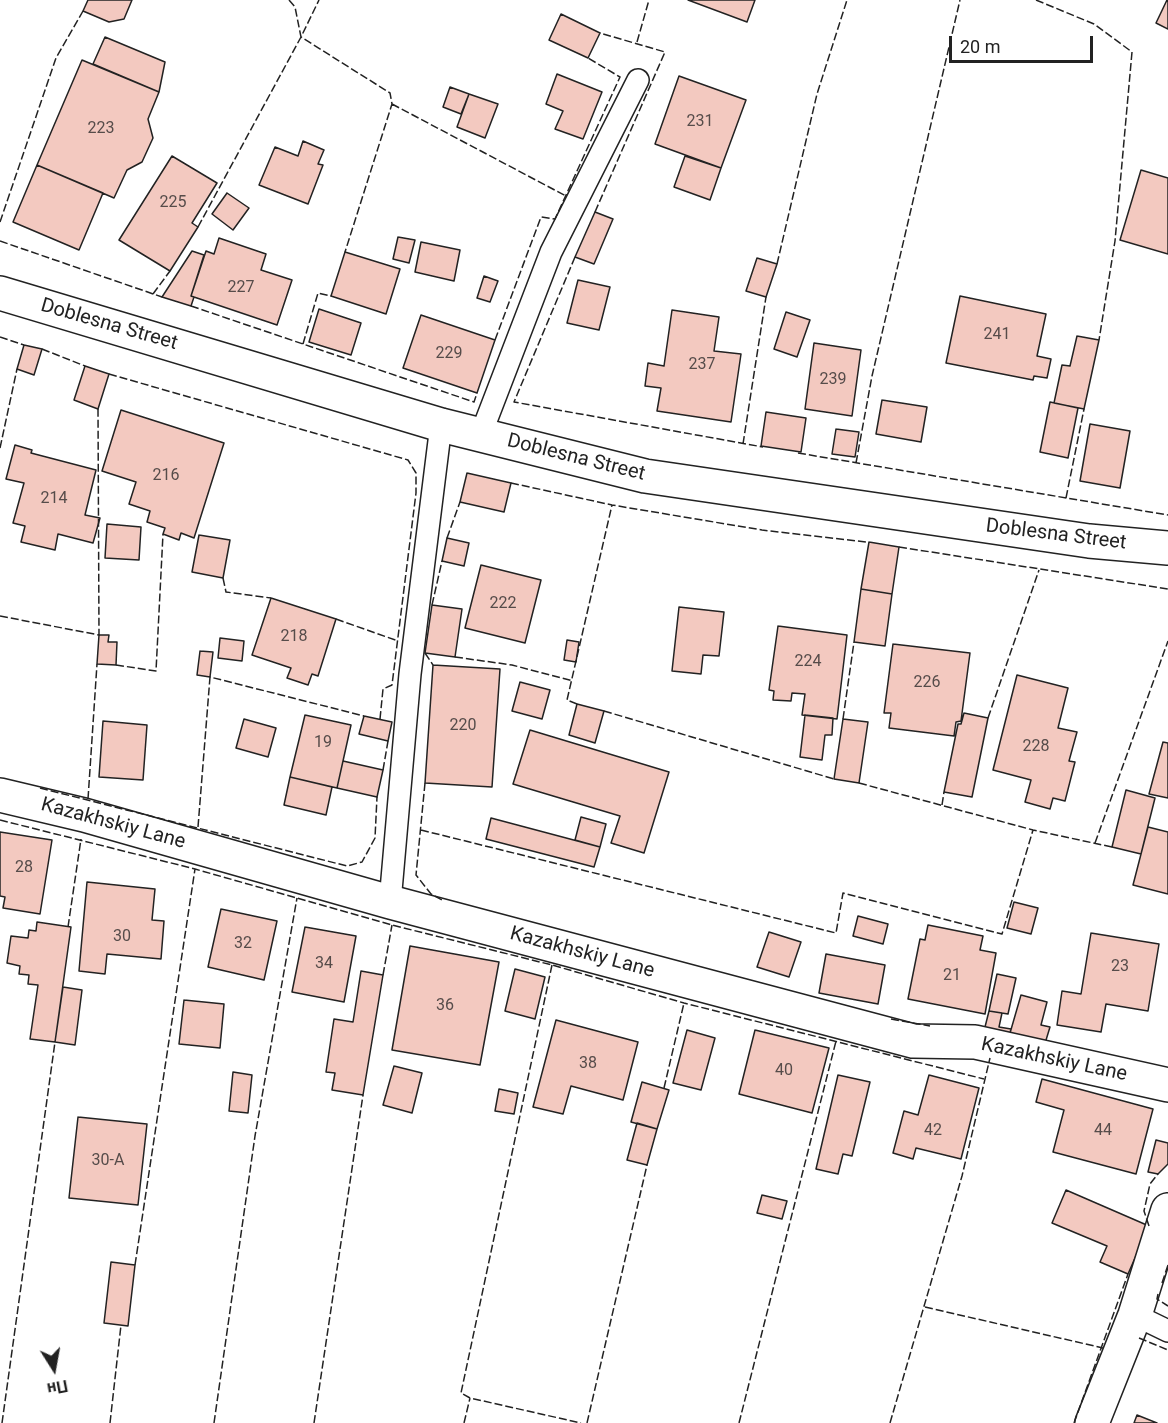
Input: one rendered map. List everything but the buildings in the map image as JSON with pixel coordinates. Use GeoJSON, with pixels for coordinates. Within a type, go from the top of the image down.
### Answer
{"type":"FeatureCollection","features":[{"type":"Feature","properties":{"kind":"street","name":"Doblesna Street"},"geometry":{"type":"LineString","coordinates":[[0,293],[441,425],[645,476],[1089,541],[1168,548]]}},
{"type":"Feature","properties":{"kind":"street","name":"Kazakhskiy Lane"},"geometry":{"type":"LineString","coordinates":[[0,795],[84,815],[390,902],[913,1041],[975,1042],[1168,1085]]}},
{"type":"Feature","properties":{"kind":"street"},"geometry":{"type":"LineString","coordinates":[[1092,1423],[1135,1315],[1168,1210]]}},
{"type":"Feature","properties":{"kind":"lane"},"geometry":{"type":"LineString","coordinates":[[481,434],[551,252],[638,80]]}},
{"type":"Feature","properties":{"kind":"lane"},"geometry":{"type":"LineString","coordinates":[[390,902],[410,674],[441,425]]}},
{"type":"Feature","properties":{"kind":"lane"},"geometry":{"type":"LineString","coordinates":[[1135,1315],[1168,1331]]}},
{"type":"Feature","properties":{"kind":"fence"},"geometry":{"type":"LineString","coordinates":[[289,0],[295,7],[301,37],[390,93],[392,104],[345,252]]}},
{"type":"Feature","properties":{"kind":"fence"},"geometry":{"type":"LineString","coordinates":[[198,227],[319,0]]}},
{"type":"Feature","properties":{"kind":"fence"},"geometry":{"type":"LineString","coordinates":[[637,42],[649,0]]}},
{"type":"Feature","properties":{"kind":"fence"},"geometry":{"type":"LineString","coordinates":[[777,264],[817,94],[847,0]]}},
{"type":"Feature","properties":{"kind":"fence"},"geometry":{"type":"LineString","coordinates":[[856,463],[872,376],[960,0]]}},
{"type":"Feature","properties":{"kind":"fence"},"geometry":{"type":"LineString","coordinates":[[1036,0],[1094,24],[1132,52],[1115,241],[1099,340]]}},
{"type":"Feature","properties":{"kind":"fence"},"geometry":{"type":"LineString","coordinates":[[0,222],[56,58],[83,11]]}},
{"type":"Feature","properties":{"kind":"fence"},"geometry":{"type":"LineString","coordinates":[[595,212],[665,52],[600,33]]}},
{"type":"Feature","properties":{"kind":"fence"},"geometry":{"type":"LineString","coordinates":[[495,340],[541,217],[555,219],[620,77],[588,58]]}},
{"type":"Feature","properties":{"kind":"fence"},"geometry":{"type":"LineString","coordinates":[[392,104],[566,196]]}},
{"type":"Feature","properties":{"kind":"fence"},"geometry":{"type":"LineString","coordinates":[[0,241],[162,297]]}},
{"type":"Feature","properties":{"kind":"fence"},"geometry":{"type":"LineString","coordinates":[[575,257],[514,402],[763,447]]}},
{"type":"Feature","properties":{"kind":"fence"},"geometry":{"type":"LineString","coordinates":[[153,294],[170,271]]}},
{"type":"Feature","properties":{"kind":"fence"},"geometry":{"type":"LineString","coordinates":[[303,344],[318,293],[331,296]]}},
{"type":"Feature","properties":{"kind":"fence"},"geometry":{"type":"LineString","coordinates":[[743,444],[766,297]]}},
{"type":"Feature","properties":{"kind":"fence"},"geometry":{"type":"LineString","coordinates":[[191,306],[474,402],[477,393]]}},
{"type":"Feature","properties":{"kind":"fence"},"geometry":{"type":"LineString","coordinates":[[0,337],[24,345]]}},
{"type":"Feature","properties":{"kind":"fence"},"geometry":{"type":"LineString","coordinates":[[42,349],[85,366]]}},
{"type":"Feature","properties":{"kind":"fence"},"geometry":{"type":"LineString","coordinates":[[0,448],[17,369]]}},
{"type":"Feature","properties":{"kind":"fence"},"geometry":{"type":"LineString","coordinates":[[109,374],[408,460],[416,473],[416,493],[392,685],[383,689],[380,719]]}},
{"type":"Feature","properties":{"kind":"fence"},"geometry":{"type":"LineString","coordinates":[[0,616],[99,635],[98,409]]}},
{"type":"Feature","properties":{"kind":"fence"},"geometry":{"type":"LineString","coordinates":[[1066,498],[1084,409]]}},
{"type":"Feature","properties":{"kind":"fence"},"geometry":{"type":"LineString","coordinates":[[798,453],[1168,515]]}},
{"type":"Feature","properties":{"kind":"fence"},"geometry":{"type":"LineString","coordinates":[[511,483],[612,505],[762,530],[866,542]]}},
{"type":"Feature","properties":{"kind":"fence"},"geometry":{"type":"LineString","coordinates":[[447,538],[460,502]]}},
{"type":"Feature","properties":{"kind":"fence"},"geometry":{"type":"LineString","coordinates":[[577,704],[567,700],[612,505]]}},
{"type":"Feature","properties":{"kind":"fence"},"geometry":{"type":"LineString","coordinates":[[116,665],[156,671],[163,534]]}},
{"type":"Feature","properties":{"kind":"fence"},"geometry":{"type":"LineString","coordinates":[[899,547],[1168,589]]}},
{"type":"Feature","properties":{"kind":"fence"},"geometry":{"type":"LineString","coordinates":[[432,605],[442,561]]}},
{"type":"Feature","properties":{"kind":"fence"},"geometry":{"type":"LineString","coordinates":[[988,718],[1039,570]]}},
{"type":"Feature","properties":{"kind":"fence"},"geometry":{"type":"LineString","coordinates":[[223,578],[226,592],[271,598]]}},
{"type":"Feature","properties":{"kind":"fence"},"geometry":{"type":"LineString","coordinates":[[336,619],[398,641]]}},
{"type":"Feature","properties":{"kind":"fence"},"geometry":{"type":"LineString","coordinates":[[1095,843],[1168,641]]}},
{"type":"Feature","properties":{"kind":"fence"},"geometry":{"type":"LineString","coordinates":[[843,719],[854,642]]}},
{"type":"Feature","properties":{"kind":"fence"},"geometry":{"type":"LineString","coordinates":[[425,653],[433,665]]}},
{"type":"Feature","properties":{"kind":"fence"},"geometry":{"type":"LineString","coordinates":[[455,657],[512,665],[573,681]]}},
{"type":"Feature","properties":{"kind":"fence"},"geometry":{"type":"LineString","coordinates":[[88,799],[97,664]]}},
{"type":"Feature","properties":{"kind":"fence"},"geometry":{"type":"LineString","coordinates":[[198,827],[210,677],[364,716]]}},
{"type":"Feature","properties":{"kind":"fence"},"geometry":{"type":"LineString","coordinates":[[604,711],[834,779]]}},
{"type":"Feature","properties":{"kind":"fence"},"geometry":{"type":"LineString","coordinates":[[383,770],[388,741]]}},
{"type":"Feature","properties":{"kind":"fence"},"geometry":{"type":"LineString","coordinates":[[425,783],[416,875],[431,894],[442,900]]}},
{"type":"Feature","properties":{"kind":"fence"},"geometry":{"type":"LineString","coordinates":[[859,783],[1033,830],[1112,847]]}},
{"type":"Feature","properties":{"kind":"fence"},"geometry":{"type":"LineString","coordinates":[[40,788],[347,866],[362,862],[375,838],[377,797]]}},
{"type":"Feature","properties":{"kind":"fence"},"geometry":{"type":"LineString","coordinates":[[942,805],[944,792]]}},
{"type":"Feature","properties":{"kind":"fence"},"geometry":{"type":"LineString","coordinates":[[0,820],[195,869],[392,925],[552,965],[684,1003],[984,1079]]}},
{"type":"Feature","properties":{"kind":"fence"},"geometry":{"type":"LineString","coordinates":[[421,830],[836,933],[843,893],[1002,934],[1033,830]]}},
{"type":"Feature","properties":{"kind":"fence"},"geometry":{"type":"LineString","coordinates":[[68,927],[81,839]]}},
{"type":"Feature","properties":{"kind":"fence"},"geometry":{"type":"LineString","coordinates":[[135,1265],[195,869]]}},
{"type":"Feature","properties":{"kind":"fence"},"geometry":{"type":"LineString","coordinates":[[214,1423],[255,1136],[297,898]]}},
{"type":"Feature","properties":{"kind":"fence"},"geometry":{"type":"LineString","coordinates":[[383,975],[392,925]]}},
{"type":"Feature","properties":{"kind":"fence"},"geometry":{"type":"LineString","coordinates":[[552,965],[461,1393],[470,1398],[581,1423]]}},
{"type":"Feature","properties":{"kind":"fence"},"geometry":{"type":"LineString","coordinates":[[664,1088],[684,1003]]}},
{"type":"Feature","properties":{"kind":"fence"},"geometry":{"type":"LineString","coordinates":[[891,1019],[930,1026]]}},
{"type":"Feature","properties":{"kind":"fence"},"geometry":{"type":"LineString","coordinates":[[739,1423],[836,1041]]}},
{"type":"Feature","properties":{"kind":"fence"},"geometry":{"type":"LineString","coordinates":[[2,1423],[55,1042]]}},
{"type":"Feature","properties":{"kind":"fence"},"geometry":{"type":"LineString","coordinates":[[890,1423],[962,1176],[990,1058]]}},
{"type":"Feature","properties":{"kind":"fence"},"geometry":{"type":"LineString","coordinates":[[314,1423],[363,1095]]}},
{"type":"Feature","properties":{"kind":"fence"},"geometry":{"type":"LineString","coordinates":[[587,1423],[647,1165]]}},
{"type":"Feature","properties":{"kind":"fence"},"geometry":{"type":"LineString","coordinates":[[1149,1226],[1144,1211],[1150,1184],[1158,1174]]}},
{"type":"Feature","properties":{"kind":"fence"},"geometry":{"type":"LineString","coordinates":[[1162,1283],[1168,1265]]}},
{"type":"Feature","properties":{"kind":"fence"},"geometry":{"type":"LineString","coordinates":[[1074,1423],[1128,1274]]}},
{"type":"Feature","properties":{"kind":"fence"},"geometry":{"type":"LineString","coordinates":[[1158,1294],[1157,1299],[1168,1306]]}},
{"type":"Feature","properties":{"kind":"fence"},"geometry":{"type":"LineString","coordinates":[[925,1307],[1103,1348]]}},
{"type":"Feature","properties":{"kind":"fence"},"geometry":{"type":"LineString","coordinates":[[110,1423],[121,1325]]}},
{"type":"Feature","properties":{"kind":"fence"},"geometry":{"type":"LineString","coordinates":[[1139,1338],[1168,1350]]}},
{"type":"Feature","properties":{"kind":"fence"},"geometry":{"type":"LineString","coordinates":[[464,1423],[470,1398]]}}]}
